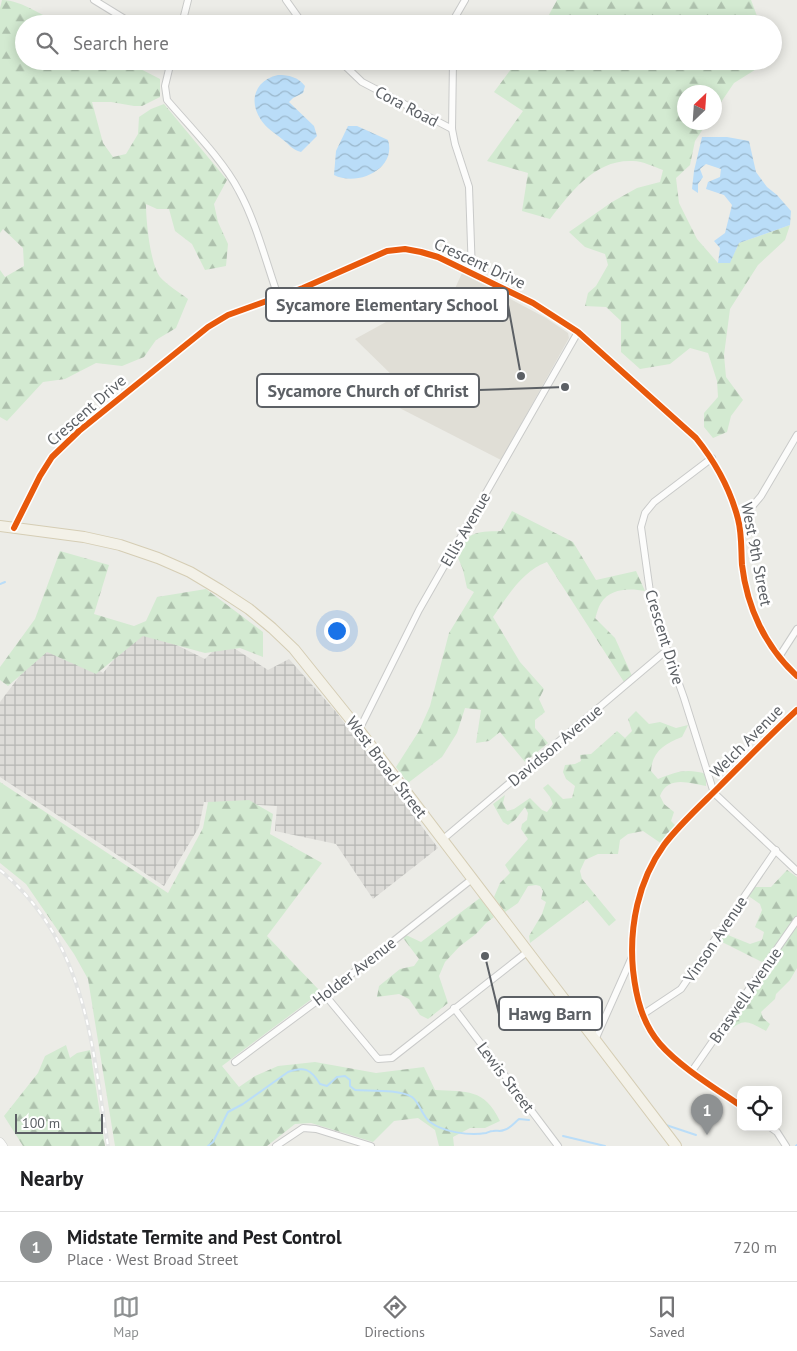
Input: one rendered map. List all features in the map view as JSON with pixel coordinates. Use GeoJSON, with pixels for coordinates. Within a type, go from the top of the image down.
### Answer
{"type":"FeatureCollection","features":[{"type":"Feature","properties":{"kind":"main road","name":"West Broad Street"},"geometry":{"type":"LineString","coordinates":[[0,526],[84,536],[120,545],[158,558],[198,576],[249,609],[283,638],[314,673],[359,730],[676,1146]]}},
{"type":"Feature","properties":{"kind":"street"},"geometry":{"type":"LineString","coordinates":[[94,0],[118,15]]}},
{"type":"Feature","properties":{"kind":"street"},"geometry":{"type":"LineString","coordinates":[[184,15],[188,0]]}},
{"type":"Feature","properties":{"kind":"street"},"geometry":{"type":"LineString","coordinates":[[286,0],[297,15]]}},
{"type":"Feature","properties":{"kind":"street"},"geometry":{"type":"LineString","coordinates":[[458,15],[465,0]]}},
{"type":"Feature","properties":{"kind":"street"},"geometry":{"type":"LineString","coordinates":[[168,70],[164,86],[167,100],[240,191],[278,296]]}},
{"type":"Feature","properties":{"kind":"street","name":"Cora Road"},"geometry":{"type":"LineString","coordinates":[[349,70],[362,82],[452,129]]}},
{"type":"Feature","properties":{"kind":"street"},"geometry":{"type":"LineString","coordinates":[[453,70],[452,129],[469,187],[472,273]]}},
{"type":"Feature","properties":{"kind":"street","name":"Crescent Drive"},"geometry":{"type":"LineString","coordinates":[[14,528],[40,476],[52,457],[79,431],[208,327],[228,316],[303,288],[387,251],[405,249],[438,257],[533,303],[578,332],[696,438],[712,458],[654,502],[645,513],[641,527],[650,592],[714,793]]}},
{"type":"Feature","properties":{"kind":"street","name":"Ellis Avenue"},"geometry":{"type":"LineString","coordinates":[[359,730],[419,610],[578,332]]}},
{"type":"Feature","properties":{"kind":"street"},"geometry":{"type":"LineString","coordinates":[[739,522],[760,496],[797,435]]}},
{"type":"Feature","properties":{"kind":"street","name":"West 9th Street"},"geometry":{"type":"LineString","coordinates":[[712,458],[726,483],[739,522],[742,567],[748,596],[765,638],[779,657],[797,676]]}},
{"type":"Feature","properties":{"kind":"street"},"geometry":{"type":"LineString","coordinates":[[779,657],[797,629]]}},
{"type":"Feature","properties":{"kind":"street","name":"Davidson Avenue"},"geometry":{"type":"LineString","coordinates":[[442,840],[667,650]]}},
{"type":"Feature","properties":{"kind":"street","name":"Welch Avenue"},"geometry":{"type":"LineString","coordinates":[[714,793],[797,710]]}},
{"type":"Feature","properties":{"kind":"street"},"geometry":{"type":"LineString","coordinates":[[737,1103],[677,1060],[660,1045],[642,1015],[637,995],[632,956],[634,920],[640,896],[651,868],[665,843],[714,793],[797,871]]}},
{"type":"Feature","properties":{"kind":"street","name":"Vinson Avenue"},"geometry":{"type":"LineString","coordinates":[[642,1015],[681,989],[776,850]]}},
{"type":"Feature","properties":{"kind":"street","name":"Holder Avenue"},"geometry":{"type":"LineString","coordinates":[[235,1062],[472,879]]}},
{"type":"Feature","properties":{"kind":"street","name":"Braswell Avenue"},"geometry":{"type":"LineString","coordinates":[[692,1071],[797,920]]}},
{"type":"Feature","properties":{"kind":"street"},"geometry":{"type":"LineString","coordinates":[[325,994],[378,1059],[392,1058],[527,952]]}},
{"type":"Feature","properties":{"kind":"street"},"geometry":{"type":"LineString","coordinates":[[595,1040],[632,956]]}},
{"type":"Feature","properties":{"kind":"street","name":"Lewis Street"},"geometry":{"type":"LineString","coordinates":[[454,1008],[558,1146]]}},
{"type":"Feature","properties":{"kind":"street"},"geometry":{"type":"LineString","coordinates":[[276,1146],[303,1128],[316,1128],[371,1146]]}},
{"type":"Feature","properties":{"kind":"street"},"geometry":{"type":"LineString","coordinates":[[776,1131],[786,1146]]}},
{"type":"Feature","properties":{"kind":"street"},"geometry":{"type":"LineString","coordinates":[[0,1142],[3,1146]]}},
{"type":"Feature","properties":{"kind":"shaded area"},"geometry":{"type":"Polygon","coordinates":[[[462,273],[546,318],[568,333],[569,338],[501,460],[380,398],[398,381],[355,339],[406,311],[414,302],[443,315],[462,273]]]}},
{"type":"Feature","properties":{"kind":"shaded area"},"geometry":{"type":"Polygon","coordinates":[[[140,627],[205,659],[223,641],[268,670],[289,659],[337,713],[438,848],[373,899],[336,844],[275,831],[277,806],[204,802],[199,827],[164,886],[0,777],[0,702],[48,638],[103,673],[140,627]]]}},
{"type":"Feature","properties":{"kind":"green space"},"geometry":{"type":"Polygon","coordinates":[[[2,0],[10,1],[42,15],[15,15],[15,70],[142,70],[160,79],[160,97],[142,106],[111,102],[92,102],[103,143],[113,157],[126,154],[138,134],[139,117],[151,109],[164,104],[227,180],[214,204],[218,222],[228,244],[226,266],[205,270],[192,244],[175,231],[169,209],[157,209],[146,204],[149,242],[157,271],[163,280],[188,299],[176,328],[156,340],[144,357],[122,366],[96,363],[65,379],[43,382],[7,421],[0,417],[0,270],[5,277],[24,266],[23,248],[3,229],[0,233],[0,8],[2,0]]]}},
{"type":"Feature","properties":{"kind":"green space"},"geometry":{"type":"Polygon","coordinates":[[[557,0],[751,0],[757,15],[549,15],[557,0]]]}},
{"type":"Feature","properties":{"kind":"green space"},"geometry":{"type":"Polygon","coordinates":[[[510,70],[755,70],[734,83],[722,101],[722,85],[677,85],[677,130],[702,130],[695,141],[690,165],[676,178],[679,203],[697,239],[718,263],[730,262],[739,243],[790,225],[785,240],[758,265],[730,309],[724,355],[726,377],[743,400],[731,416],[727,432],[713,438],[704,427],[704,413],[718,397],[717,381],[708,353],[690,348],[670,364],[640,369],[621,352],[621,321],[606,307],[585,306],[588,293],[596,286],[608,265],[605,254],[585,247],[569,232],[612,202],[637,188],[660,182],[663,170],[637,161],[607,165],[596,171],[575,188],[550,219],[522,211],[528,173],[487,161],[523,111],[494,92],[510,70]]]}},
{"type":"Feature","properties":{"kind":"green space"},"geometry":{"type":"Polygon","coordinates":[[[512,511],[573,542],[596,580],[636,571],[645,591],[621,590],[610,594],[600,605],[595,618],[615,638],[632,676],[624,682],[547,562],[538,566],[516,585],[493,617],[520,662],[544,689],[539,699],[545,712],[535,720],[535,728],[548,743],[525,762],[500,732],[489,741],[476,743],[481,710],[465,708],[457,733],[442,757],[408,783],[396,767],[419,731],[430,706],[449,633],[474,592],[467,588],[457,555],[465,541],[473,534],[501,531],[512,511]]]}},
{"type":"Feature","properties":{"kind":"green space"},"geometry":{"type":"Polygon","coordinates":[[[60,551],[109,565],[94,614],[134,626],[146,621],[157,597],[206,589],[263,632],[263,657],[240,648],[205,653],[143,636],[96,674],[47,652],[8,686],[0,680],[0,667],[35,619],[60,551]]]}},
{"type":"Feature","properties":{"kind":"green space"},"geometry":{"type":"Polygon","coordinates":[[[636,711],[649,724],[660,722],[676,728],[688,725],[682,737],[665,746],[654,759],[651,771],[658,779],[676,773],[693,771],[706,774],[706,786],[680,782],[668,785],[664,789],[660,796],[664,804],[674,812],[671,821],[677,827],[672,833],[667,833],[662,844],[643,831],[628,834],[620,840],[618,854],[598,854],[585,860],[580,871],[582,879],[616,920],[609,926],[587,900],[530,943],[529,936],[542,914],[546,902],[541,899],[543,891],[540,886],[528,886],[518,903],[505,912],[494,897],[500,883],[510,873],[505,865],[528,839],[521,829],[522,824],[527,820],[528,813],[525,807],[515,820],[508,825],[503,822],[493,804],[505,795],[503,803],[507,811],[514,809],[530,798],[542,810],[547,812],[553,804],[543,788],[548,784],[563,799],[572,798],[575,786],[566,779],[563,772],[565,765],[581,761],[580,755],[591,754],[617,731],[625,738],[632,731],[628,719],[636,711]]]}},
{"type":"Feature","properties":{"kind":"green space"},"geometry":{"type":"Polygon","coordinates":[[[0,782],[168,893],[203,828],[208,802],[249,800],[273,814],[270,834],[322,863],[267,936],[321,992],[222,1066],[239,1087],[255,1076],[278,1066],[315,1062],[376,1073],[424,1067],[435,1090],[465,1092],[481,1097],[494,1110],[500,1121],[485,1128],[470,1128],[453,1137],[454,1146],[439,1146],[435,1130],[418,1118],[394,1121],[373,1142],[311,1123],[295,1124],[267,1146],[115,1146],[88,979],[74,954],[26,884],[0,863],[0,782]]]}},
{"type":"Feature","properties":{"kind":"green space"},"geometry":{"type":"Polygon","coordinates":[[[787,870],[797,877],[797,917],[764,963],[718,940],[723,933],[750,944],[762,940],[764,932],[755,927],[762,910],[760,904],[747,895],[754,887],[771,887],[787,870]]]}},
{"type":"Feature","properties":{"kind":"green space"},"geometry":{"type":"Polygon","coordinates":[[[480,898],[494,917],[460,946],[445,962],[439,976],[448,1003],[428,1019],[420,1015],[409,999],[399,994],[377,997],[379,986],[400,969],[414,966],[419,959],[403,938],[406,935],[421,942],[480,898]]]}},
{"type":"Feature","properties":{"kind":"green space"},"geometry":{"type":"Polygon","coordinates":[[[797,924],[797,968],[790,980],[776,994],[775,999],[761,1012],[763,1018],[770,1024],[766,1031],[746,1022],[727,1033],[722,1032],[797,924]]]}},
{"type":"Feature","properties":{"kind":"green space"},"geometry":{"type":"Polygon","coordinates":[[[66,1045],[70,1058],[77,1053],[90,1050],[105,1146],[23,1146],[4,1116],[38,1073],[45,1056],[66,1045]]]}},
{"type":"Feature","properties":{"kind":"water"},"geometry":{"type":"Polygon","coordinates":[[[278,75],[293,77],[305,86],[303,93],[289,102],[314,126],[317,136],[301,152],[268,128],[257,113],[255,99],[259,86],[264,81],[278,75]]]}},
{"type":"Feature","properties":{"kind":"water"},"geometry":{"type":"Polygon","coordinates":[[[348,126],[357,126],[388,140],[389,150],[387,159],[381,167],[364,177],[353,179],[334,175],[336,151],[348,126]]]}},
{"type":"Feature","properties":{"kind":"water"},"geometry":{"type":"Polygon","coordinates":[[[702,137],[727,137],[749,141],[756,172],[767,187],[791,211],[790,225],[739,243],[730,263],[718,263],[720,248],[714,241],[725,233],[732,205],[724,195],[706,189],[708,182],[720,177],[721,169],[706,164],[700,169],[703,177],[698,184],[698,193],[692,189],[702,137]]]}},
{"type":"Feature","properties":{"kind":"waterway"},"geometry":{"type":"LineString","coordinates":[[0,584],[5,582]]}},
{"type":"Feature","properties":{"kind":"waterway"},"geometry":{"type":"LineString","coordinates":[[208,1146],[213,1142],[228,1112],[243,1104],[288,1072],[298,1069],[307,1070],[320,1084],[327,1086],[337,1077],[345,1076],[350,1080],[350,1086],[355,1090],[406,1094],[415,1100],[430,1122],[456,1132],[479,1134],[501,1131],[509,1128],[519,1119],[529,1120]]}},
{"type":"Feature","properties":{"kind":"waterway"},"geometry":{"type":"LineString","coordinates":[[666,1125],[696,1135]]}},
{"type":"Feature","properties":{"kind":"waterway"},"geometry":{"type":"LineString","coordinates":[[563,1136],[605,1146]]}},
{"type":"Feature","properties":{"kind":"railway"},"geometry":{"type":"LineString","coordinates":[[0,870],[29,898],[51,929],[68,962],[80,996],[89,1033],[108,1146]]}},
{"type":"Feature","properties":{"kind":"cycle path"},"geometry":{"type":"LineString","coordinates":[[14,528],[40,476],[52,457],[79,431],[208,327],[228,315],[303,288],[387,251],[405,249],[421,252],[438,257],[533,303],[578,332],[696,438],[721,476],[735,508],[740,530],[744,581],[753,611],[767,639],[786,665],[797,676]]}},
{"type":"Feature","properties":{"kind":"cycle path"},"geometry":{"type":"LineString","coordinates":[[737,1103],[677,1061],[654,1036],[644,1018],[634,980],[632,954],[634,921],[642,889],[655,859],[664,845],[690,815],[797,710]]}},
{"type":"Feature","properties":{"kind":"place","name":"Sycamore Elementary School"},"geometry":{"type":"Point","coordinates":[521,376]}},
{"type":"Feature","properties":{"kind":"place","name":"Sycamore Church of Christ"},"geometry":{"type":"Point","coordinates":[565,387]}},
{"type":"Feature","properties":{"kind":"place","name":"Hawg Barn"},"geometry":{"type":"Point","coordinates":[485,956]}},
{"type":"Feature","properties":{"kind":"place","name":"Midstate Termite and Pest Control"},"geometry":{"type":"Point","coordinates":[707,1135]}}]}
